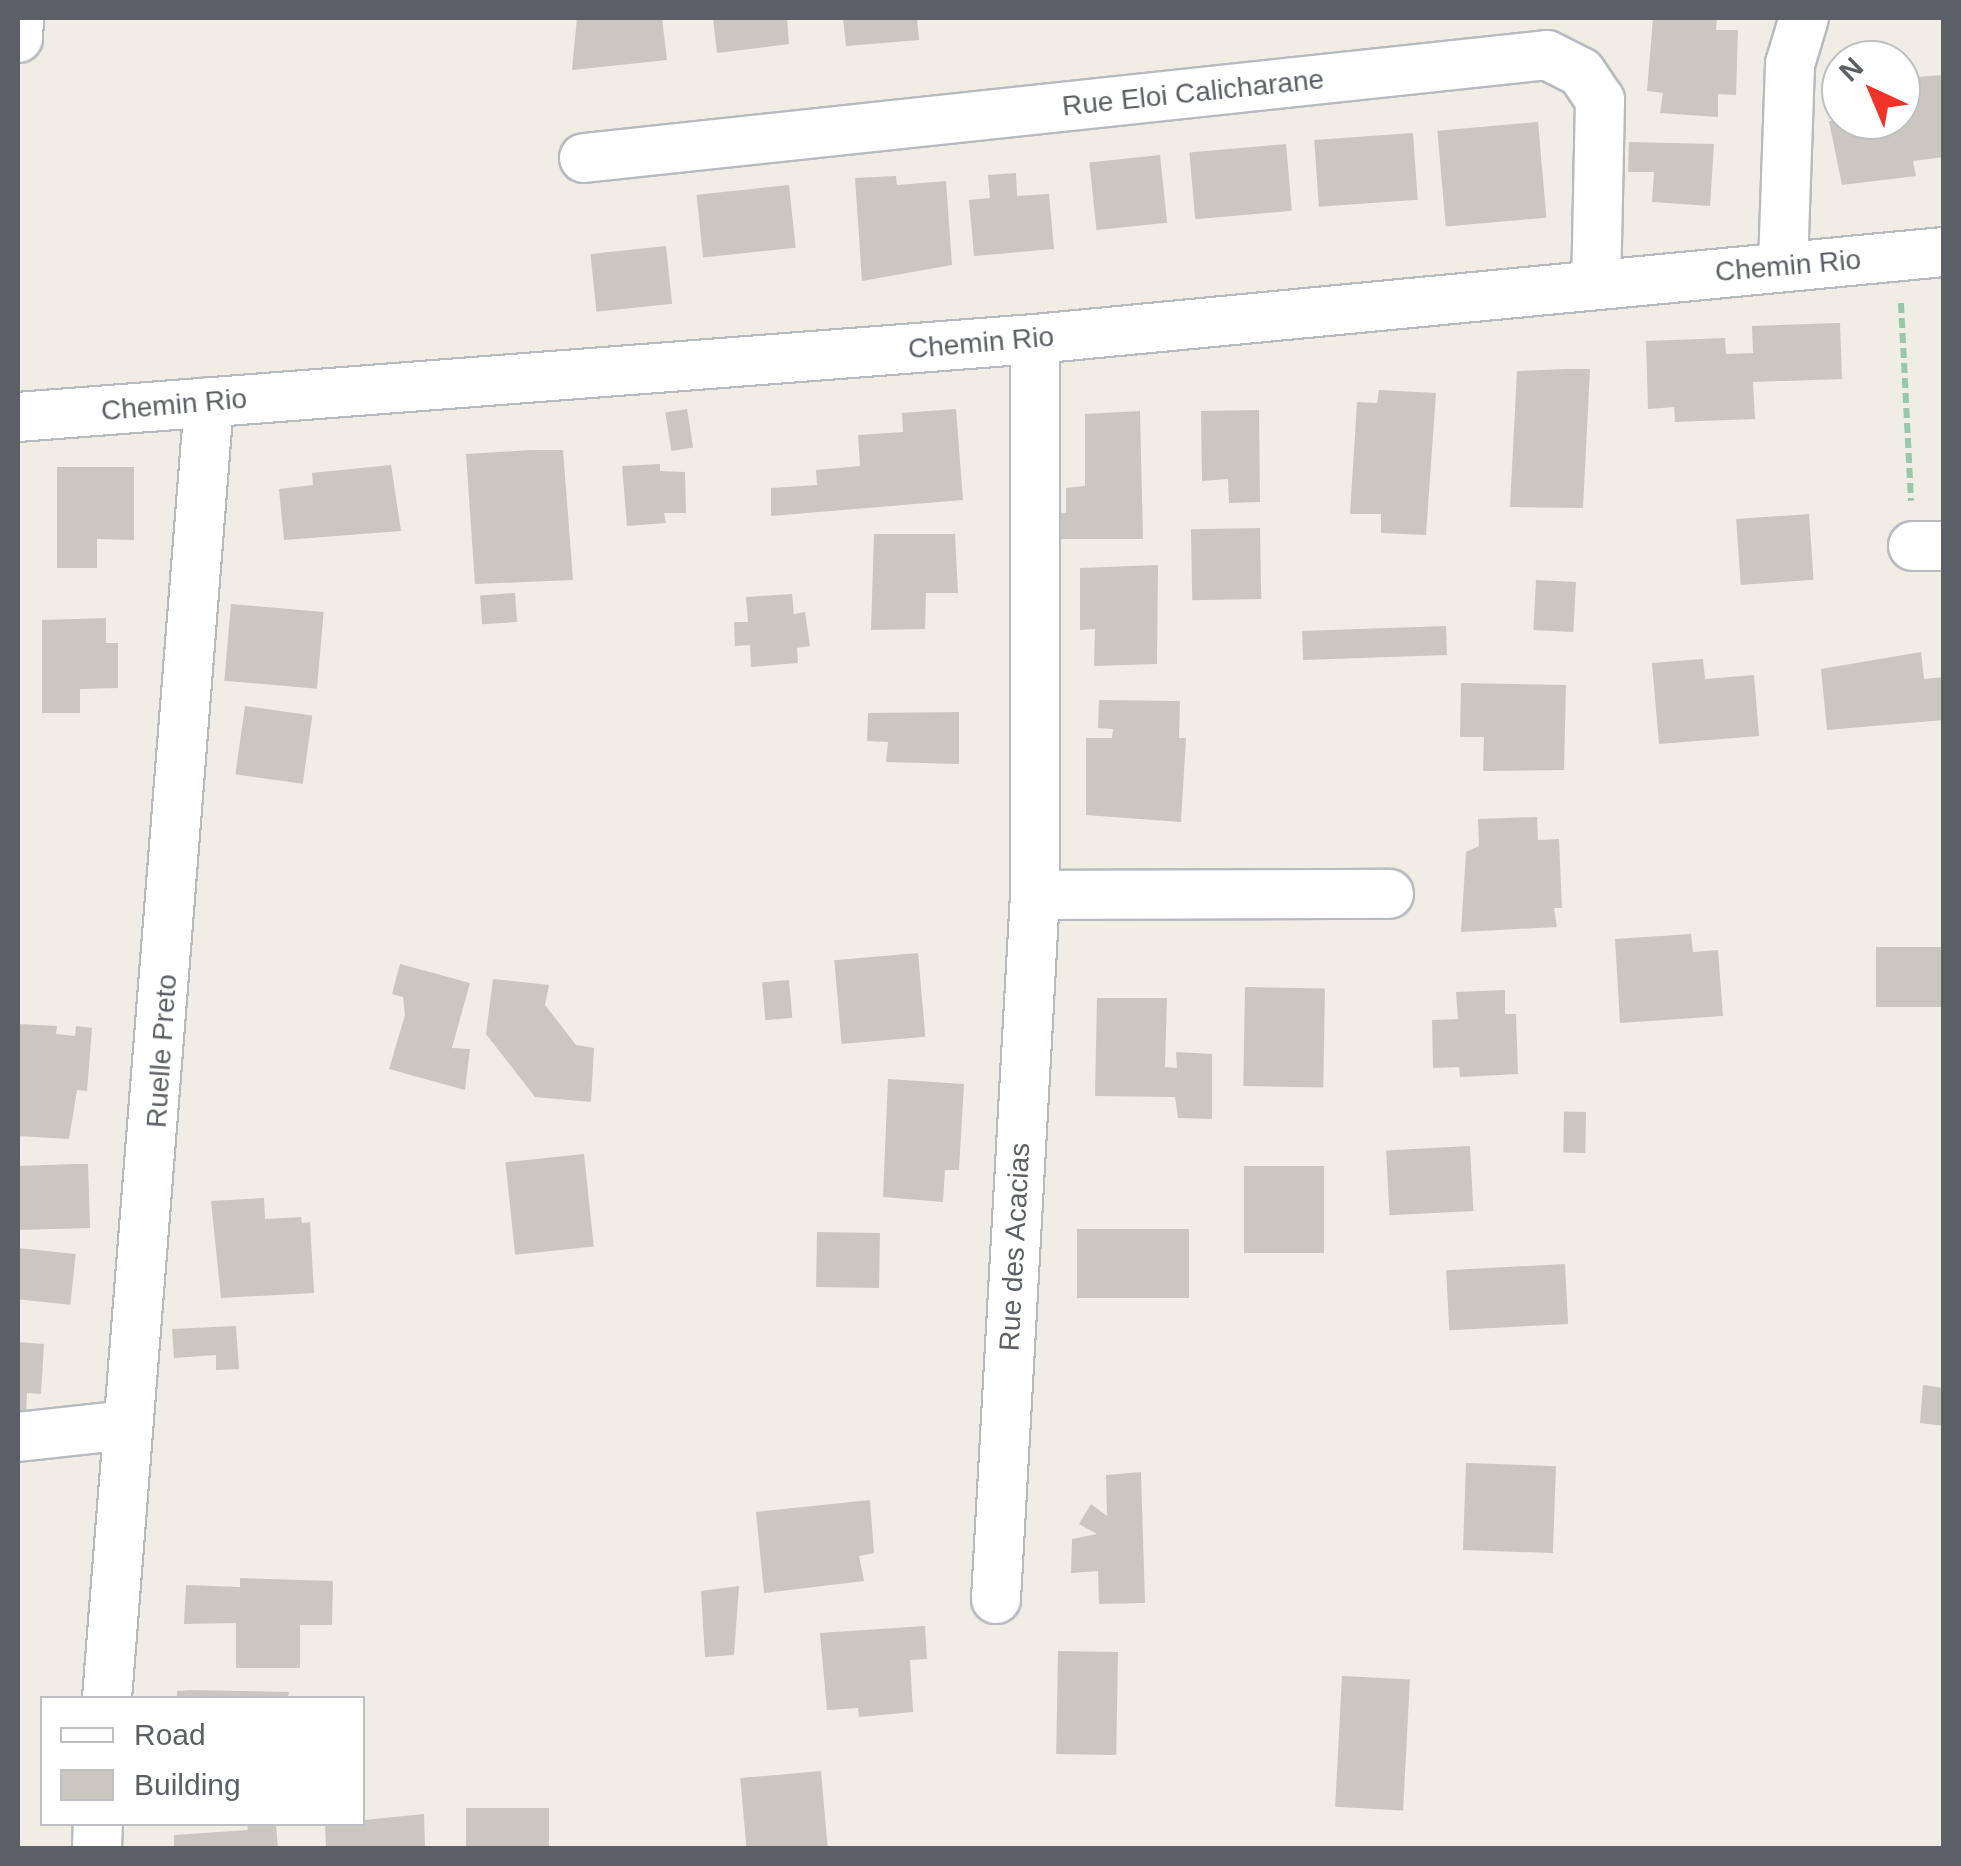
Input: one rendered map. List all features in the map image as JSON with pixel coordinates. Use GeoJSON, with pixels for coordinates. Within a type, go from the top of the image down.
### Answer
{"type":"FeatureCollection","features":[{"type":"Feature","properties":{"kind":"street"},"geometry":{"type":"LineString","coordinates":[[18,38],[19,18]]}},
{"type":"Feature","properties":{"kind":"street"},"geometry":{"type":"LineString","coordinates":[[1782,265],[1790,64],[1804,18]]}},
{"type":"Feature","properties":{"kind":"street","name":"Rue Eloi Calicharane"},"geometry":{"type":"LineString","coordinates":[[584,158],[1547,55],[1580,72],[1600,100],[1596,284]]}},
{"type":"Feature","properties":{"kind":"street","name":"Chemin Rio"},"geometry":{"type":"LineString","coordinates":[[18,418],[1035,339],[1782,265],[1921,255]]}},
{"type":"Feature","properties":{"kind":"street","name":"Rue des Acacias"},"geometry":{"type":"LineString","coordinates":[[996,1599],[1035,896],[1035,339]]}},
{"type":"Feature","properties":{"kind":"street","name":"Ruelle Preto"},"geometry":{"type":"LineString","coordinates":[[108,1696],[127,1425],[156,1139],[210,402]]}},
{"type":"Feature","properties":{"kind":"street"},"geometry":{"type":"LineString","coordinates":[[1035,896],[1389,894]]}},
{"type":"Feature","properties":{"kind":"street"},"geometry":{"type":"LineString","coordinates":[[18,1437],[127,1425]]}},
{"type":"Feature","properties":{"kind":"path"},"geometry":{"type":"LineString","coordinates":[[1921,255],[1928,546]]}},
{"type":"Feature","properties":{"kind":"building"},"geometry":{"type":"Polygon","coordinates":[[[577,18],[662,18],[667,60],[572,70],[577,18]]]}},
{"type":"Feature","properties":{"kind":"building"},"geometry":{"type":"Polygon","coordinates":[[[713,18],[787,18],[789,44],[717,53],[713,18]]]}},
{"type":"Feature","properties":{"kind":"building"},"geometry":{"type":"Polygon","coordinates":[[[843,18],[917,18],[919,40],[846,46],[843,18]]]}},
{"type":"Feature","properties":{"kind":"building"},"geometry":{"type":"Polygon","coordinates":[[[1653,18],[1717,18],[1716,30],[1738,30],[1736,95],[1718,94],[1718,117],[1660,113],[1663,93],[1647,91],[1653,18]]]}},
{"type":"Feature","properties":{"kind":"building"},"geometry":{"type":"Polygon","coordinates":[[[1944,75],[1944,157],[1913,161],[1916,176],[1842,185],[1833,140],[1921,140],[1921,77],[1944,75]]]}},
{"type":"Feature","properties":{"kind":"building"},"geometry":{"type":"Polygon","coordinates":[[[1538,122],[1546,218],[1446,226],[1437,131],[1538,122]]]}},
{"type":"Feature","properties":{"kind":"building"},"geometry":{"type":"Polygon","coordinates":[[[1413,133],[1418,200],[1319,207],[1314,140],[1413,133]]]}},
{"type":"Feature","properties":{"kind":"building"},"geometry":{"type":"Polygon","coordinates":[[[1629,142],[1714,144],[1710,206],[1652,202],[1654,172],[1628,172],[1629,142]]]}},
{"type":"Feature","properties":{"kind":"building"},"geometry":{"type":"Polygon","coordinates":[[[1286,144],[1292,211],[1195,219],[1189,152],[1286,144]]]}},
{"type":"Feature","properties":{"kind":"building"},"geometry":{"type":"Polygon","coordinates":[[[1160,155],[1167,223],[1096,230],[1089,162],[1160,155]]]}},
{"type":"Feature","properties":{"kind":"building"},"geometry":{"type":"Polygon","coordinates":[[[1016,173],[1017,196],[1049,194],[1054,249],[974,256],[969,200],[990,198],[988,175],[1016,173]]]}},
{"type":"Feature","properties":{"kind":"building"},"geometry":{"type":"Polygon","coordinates":[[[896,176],[897,185],[946,181],[952,265],[862,281],[855,178],[896,176]]]}},
{"type":"Feature","properties":{"kind":"building"},"geometry":{"type":"Polygon","coordinates":[[[789,185],[796,248],[703,257],[697,195],[789,185]]]}},
{"type":"Feature","properties":{"kind":"building"},"geometry":{"type":"Polygon","coordinates":[[[666,246],[672,304],[596,312],[590,254],[666,246]]]}},
{"type":"Feature","properties":{"kind":"building"},"geometry":{"type":"Polygon","coordinates":[[[1840,323],[1842,379],[1753,382],[1755,419],[1675,422],[1674,407],[1648,409],[1646,341],[1725,338],[1726,354],[1753,353],[1752,326],[1840,323]]]}},
{"type":"Feature","properties":{"kind":"building"},"geometry":{"type":"Polygon","coordinates":[[[1590,369],[1583,508],[1510,507],[1517,371],[1590,369]]]}},
{"type":"Feature","properties":{"kind":"building"},"geometry":{"type":"Polygon","coordinates":[[[1379,390],[1436,393],[1426,535],[1381,533],[1381,514],[1350,514],[1357,402],[1377,403],[1379,390]]]}},
{"type":"Feature","properties":{"kind":"building"},"geometry":{"type":"Polygon","coordinates":[[[687,409],[693,448],[671,451],[665,412],[687,409]]]}},
{"type":"Feature","properties":{"kind":"building"},"geometry":{"type":"Polygon","coordinates":[[[956,409],[963,500],[771,516],[771,488],[817,485],[816,470],[860,466],[858,435],[903,432],[902,413],[956,409]]]}},
{"type":"Feature","properties":{"kind":"building"},"geometry":{"type":"Polygon","coordinates":[[[1259,410],[1260,502],[1229,503],[1228,479],[1202,481],[1201,411],[1259,410]]]}},
{"type":"Feature","properties":{"kind":"building"},"geometry":{"type":"Polygon","coordinates":[[[1140,411],[1143,539],[1051,539],[1052,514],[1066,513],[1066,488],[1085,486],[1085,414],[1140,411]]]}},
{"type":"Feature","properties":{"kind":"building"},"geometry":{"type":"Polygon","coordinates":[[[563,450],[573,580],[475,584],[466,454],[563,450]]]}},
{"type":"Feature","properties":{"kind":"building"},"geometry":{"type":"Polygon","coordinates":[[[660,464],[660,471],[685,472],[686,513],[664,513],[666,523],[627,526],[622,466],[660,464]]]}},
{"type":"Feature","properties":{"kind":"building"},"geometry":{"type":"Polygon","coordinates":[[[391,465],[401,531],[284,540],[279,489],[313,485],[312,473],[391,465]]]}},
{"type":"Feature","properties":{"kind":"building"},"geometry":{"type":"Polygon","coordinates":[[[57,467],[134,467],[134,540],[97,539],[97,568],[57,568],[57,467]]]}},
{"type":"Feature","properties":{"kind":"building"},"geometry":{"type":"Polygon","coordinates":[[[1809,514],[1814,580],[1741,585],[1736,519],[1809,514]]]}},
{"type":"Feature","properties":{"kind":"building"},"geometry":{"type":"Polygon","coordinates":[[[1260,528],[1261,599],[1192,600],[1191,529],[1260,528]]]}},
{"type":"Feature","properties":{"kind":"building"},"geometry":{"type":"Polygon","coordinates":[[[874,534],[955,534],[958,593],[926,593],[925,629],[871,630],[874,534]]]}},
{"type":"Feature","properties":{"kind":"building"},"geometry":{"type":"Polygon","coordinates":[[[1158,565],[1157,664],[1094,666],[1095,629],[1080,630],[1080,568],[1158,565]]]}},
{"type":"Feature","properties":{"kind":"building"},"geometry":{"type":"Polygon","coordinates":[[[1536,580],[1576,582],[1573,632],[1533,630],[1536,580]]]}},
{"type":"Feature","properties":{"kind":"building"},"geometry":{"type":"Polygon","coordinates":[[[515,593],[517,622],[482,624],[480,595],[515,593]]]}},
{"type":"Feature","properties":{"kind":"building"},"geometry":{"type":"Polygon","coordinates":[[[792,594],[794,614],[805,612],[810,646],[797,648],[798,663],[751,667],[750,645],[735,646],[734,622],[748,622],[746,597],[792,594]]]}},
{"type":"Feature","properties":{"kind":"building"},"geometry":{"type":"Polygon","coordinates":[[[231,604],[324,612],[317,689],[224,681],[231,604]]]}},
{"type":"Feature","properties":{"kind":"building"},"geometry":{"type":"Polygon","coordinates":[[[106,618],[106,643],[118,643],[118,688],[80,689],[80,713],[42,713],[42,620],[106,618]]]}},
{"type":"Feature","properties":{"kind":"building"},"geometry":{"type":"Polygon","coordinates":[[[1446,626],[1447,655],[1303,660],[1302,631],[1446,626]]]}},
{"type":"Feature","properties":{"kind":"building"},"geometry":{"type":"Polygon","coordinates":[[[1921,652],[1924,679],[1944,677],[1944,720],[1827,730],[1821,669],[1921,652]]]}},
{"type":"Feature","properties":{"kind":"building"},"geometry":{"type":"Polygon","coordinates":[[[1703,659],[1705,679],[1754,675],[1759,736],[1659,744],[1652,663],[1703,659]]]}},
{"type":"Feature","properties":{"kind":"building"},"geometry":{"type":"Polygon","coordinates":[[[1461,683],[1566,685],[1564,770],[1483,771],[1484,737],[1460,737],[1461,683]]]}},
{"type":"Feature","properties":{"kind":"building"},"geometry":{"type":"Polygon","coordinates":[[[1099,700],[1180,701],[1179,738],[1186,738],[1181,822],[1086,815],[1086,738],[1112,738],[1113,729],[1098,728],[1099,700]]]}},
{"type":"Feature","properties":{"kind":"building"},"geometry":{"type":"Polygon","coordinates":[[[245,706],[312,715],[303,784],[235,774],[245,706]]]}},
{"type":"Feature","properties":{"kind":"building"},"geometry":{"type":"Polygon","coordinates":[[[959,712],[959,764],[886,762],[888,742],[867,741],[868,713],[959,712]]]}},
{"type":"Feature","properties":{"kind":"building"},"geometry":{"type":"Polygon","coordinates":[[[1537,817],[1538,840],[1559,839],[1562,908],[1554,908],[1557,927],[1461,932],[1466,852],[1479,846],[1478,819],[1537,817]]]}},
{"type":"Feature","properties":{"kind":"building"},"geometry":{"type":"Polygon","coordinates":[[[1691,934],[1693,952],[1718,950],[1723,1016],[1620,1023],[1615,939],[1691,934]]]}},
{"type":"Feature","properties":{"kind":"building"},"geometry":{"type":"Polygon","coordinates":[[[1876,947],[1944,947],[1944,1007],[1876,1007],[1876,947]]]}},
{"type":"Feature","properties":{"kind":"building"},"geometry":{"type":"Polygon","coordinates":[[[918,953],[925,1037],[842,1044],[834,960],[918,953]]]}},
{"type":"Feature","properties":{"kind":"building"},"geometry":{"type":"Polygon","coordinates":[[[400,964],[470,983],[452,1048],[470,1049],[465,1090],[389,1069],[405,1015],[403,997],[392,994],[400,964]]]}},
{"type":"Feature","properties":{"kind":"building"},"geometry":{"type":"Polygon","coordinates":[[[493,979],[549,985],[545,1005],[576,1045],[594,1048],[591,1102],[535,1097],[486,1034],[493,979]]]}},
{"type":"Feature","properties":{"kind":"building"},"geometry":{"type":"Polygon","coordinates":[[[789,980],[792,1018],[765,1020],[762,982],[789,980]]]}},
{"type":"Feature","properties":{"kind":"building"},"geometry":{"type":"Polygon","coordinates":[[[1245,987],[1325,988],[1323,1087],[1243,1086],[1245,987]]]}},
{"type":"Feature","properties":{"kind":"building"},"geometry":{"type":"Polygon","coordinates":[[[1505,990],[1505,1014],[1516,1014],[1518,1074],[1460,1077],[1459,1067],[1433,1068],[1432,1020],[1458,1019],[1456,992],[1505,990]]]}},
{"type":"Feature","properties":{"kind":"building"},"geometry":{"type":"Polygon","coordinates":[[[1097,998],[1167,998],[1165,1067],[1177,1068],[1176,1052],[1212,1054],[1212,1119],[1178,1118],[1175,1097],[1095,1096],[1097,998]]]}},
{"type":"Feature","properties":{"kind":"building"},"geometry":{"type":"Polygon","coordinates":[[[18,1024],[57,1026],[56,1034],[75,1036],[76,1026],[92,1028],[87,1091],[77,1090],[69,1139],[18,1136],[18,1024]]]}},
{"type":"Feature","properties":{"kind":"building"},"geometry":{"type":"Polygon","coordinates":[[[888,1079],[964,1084],[959,1170],[945,1170],[943,1202],[883,1197],[888,1079]]]}},
{"type":"Feature","properties":{"kind":"building"},"geometry":{"type":"Polygon","coordinates":[[[1564,1112],[1586,1112],[1585,1153],[1563,1153],[1564,1112]]]}},
{"type":"Feature","properties":{"kind":"building"},"geometry":{"type":"Polygon","coordinates":[[[1470,1146],[1473,1211],[1390,1215],[1386,1150],[1470,1146]]]}},
{"type":"Feature","properties":{"kind":"building"},"geometry":{"type":"Polygon","coordinates":[[[584,1154],[594,1246],[515,1255],[505,1162],[584,1154]]]}},
{"type":"Feature","properties":{"kind":"building"},"geometry":{"type":"Polygon","coordinates":[[[88,1164],[90,1228],[18,1230],[18,1166],[88,1164]]]}},
{"type":"Feature","properties":{"kind":"building"},"geometry":{"type":"Polygon","coordinates":[[[1244,1166],[1324,1166],[1324,1253],[1244,1253],[1244,1166]]]}},
{"type":"Feature","properties":{"kind":"building"},"geometry":{"type":"Polygon","coordinates":[[[264,1198],[265,1219],[301,1217],[302,1223],[310,1222],[314,1293],[221,1298],[211,1201],[264,1198]]]}},
{"type":"Feature","properties":{"kind":"building"},"geometry":{"type":"Polygon","coordinates":[[[1077,1229],[1189,1229],[1189,1298],[1077,1298],[1077,1229]]]}},
{"type":"Feature","properties":{"kind":"building"},"geometry":{"type":"Polygon","coordinates":[[[817,1232],[880,1233],[879,1288],[816,1287],[817,1232]]]}},
{"type":"Feature","properties":{"kind":"building"},"geometry":{"type":"Polygon","coordinates":[[[18,1248],[76,1254],[70,1305],[18,1299],[18,1248]]]}},
{"type":"Feature","properties":{"kind":"building"},"geometry":{"type":"Polygon","coordinates":[[[1565,1264],[1568,1324],[1449,1330],[1446,1270],[1565,1264]]]}},
{"type":"Feature","properties":{"kind":"building"},"geometry":{"type":"Polygon","coordinates":[[[236,1326],[239,1369],[216,1370],[216,1355],[174,1358],[172,1329],[236,1326]]]}},
{"type":"Feature","properties":{"kind":"building"},"geometry":{"type":"Polygon","coordinates":[[[18,1342],[44,1344],[41,1394],[27,1393],[26,1418],[18,1418],[18,1342]]]}},
{"type":"Feature","properties":{"kind":"building"},"geometry":{"type":"Polygon","coordinates":[[[1923,1385],[1944,1388],[1944,1426],[1920,1423],[1923,1385]]]}},
{"type":"Feature","properties":{"kind":"building"},"geometry":{"type":"Polygon","coordinates":[[[1466,1463],[1556,1466],[1553,1553],[1463,1550],[1466,1463]]]}},
{"type":"Feature","properties":{"kind":"building"},"geometry":{"type":"Polygon","coordinates":[[[1141,1472],[1145,1603],[1099,1604],[1098,1571],[1071,1573],[1072,1539],[1097,1534],[1079,1524],[1091,1504],[1107,1516],[1106,1475],[1141,1472]]]}},
{"type":"Feature","properties":{"kind":"building"},"geometry":{"type":"Polygon","coordinates":[[[870,1500],[874,1553],[859,1556],[864,1581],[764,1593],[756,1512],[870,1500]]]}},
{"type":"Feature","properties":{"kind":"building"},"geometry":{"type":"Polygon","coordinates":[[[240,1578],[333,1581],[332,1625],[300,1625],[300,1668],[236,1668],[236,1623],[184,1624],[186,1585],[240,1587],[240,1578]]]}},
{"type":"Feature","properties":{"kind":"building"},"geometry":{"type":"Polygon","coordinates":[[[739,1586],[734,1655],[705,1657],[701,1591],[739,1586]]]}},
{"type":"Feature","properties":{"kind":"building"},"geometry":{"type":"Polygon","coordinates":[[[925,1626],[927,1659],[910,1660],[913,1712],[859,1717],[858,1708],[827,1710],[820,1633],[925,1626]]]}},
{"type":"Feature","properties":{"kind":"building"},"geometry":{"type":"Polygon","coordinates":[[[1058,1651],[1118,1652],[1116,1755],[1056,1754],[1058,1651]]]}},
{"type":"Feature","properties":{"kind":"building"},"geometry":{"type":"Polygon","coordinates":[[[1342,1676],[1410,1680],[1403,1810],[1335,1807],[1342,1676]]]}},
{"type":"Feature","properties":{"kind":"building"},"geometry":{"type":"Polygon","coordinates":[[[177,1691],[289,1692],[288,1696],[177,1696],[177,1691]]]}},
{"type":"Feature","properties":{"kind":"building"},"geometry":{"type":"Polygon","coordinates":[[[821,1771],[828,1848],[746,1848],[740,1778],[821,1771]]]}},
{"type":"Feature","properties":{"kind":"building"},"geometry":{"type":"Polygon","coordinates":[[[466,1808],[549,1808],[549,1848],[466,1848],[466,1808]]]}},
{"type":"Feature","properties":{"kind":"building"},"geometry":{"type":"Polygon","coordinates":[[[424,1814],[425,1848],[326,1848],[325,1826],[365,1826],[365,1820],[424,1814]]]}},
{"type":"Feature","properties":{"kind":"building"},"geometry":{"type":"Polygon","coordinates":[[[247,1826],[276,1826],[278,1848],[174,1848],[174,1835],[248,1830],[247,1826]]]}}]}
